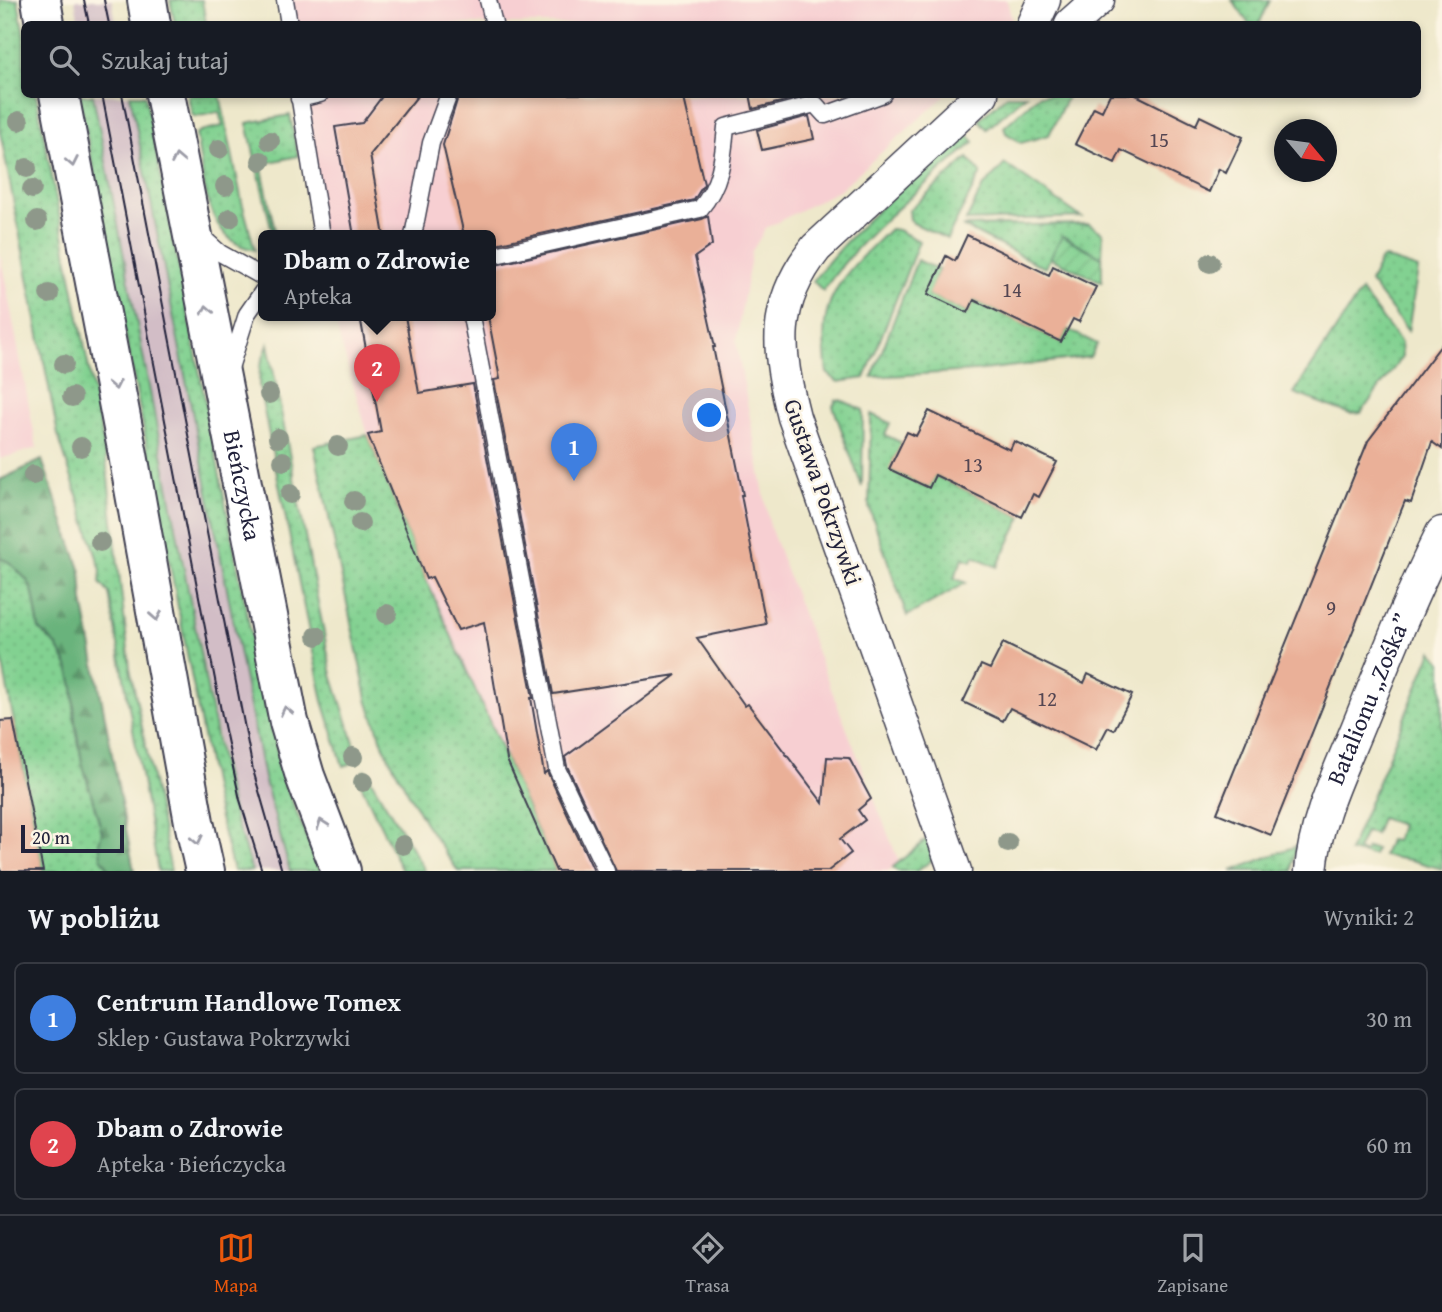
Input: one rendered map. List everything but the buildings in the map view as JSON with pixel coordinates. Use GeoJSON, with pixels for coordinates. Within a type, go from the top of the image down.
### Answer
{"type":"FeatureCollection","features":[{"type":"Feature","properties":{"kind":"main road"},"geometry":{"type":"LineString","coordinates":[[41,0],[45,21]]}},
{"type":"Feature","properties":{"kind":"main road"},"geometry":{"type":"LineString","coordinates":[[147,0],[151,21]]}},
{"type":"Feature","properties":{"kind":"main road"},"geometry":{"type":"LineString","coordinates":[[60,98],[205,871]]}},
{"type":"Feature","properties":{"kind":"main road","name":"Bieńczycka"},"geometry":{"type":"LineString","coordinates":[[166,98],[289,722],[305,776],[341,871]]}},
{"type":"Feature","properties":{"kind":"street"},"geometry":{"type":"LineString","coordinates":[[1034,21],[1044,0]]}},
{"type":"Feature","properties":{"kind":"street"},"geometry":{"type":"LineString","coordinates":[[1074,21],[1098,0]]}},
{"type":"Feature","properties":{"kind":"street","name":"Gustawa Pokrzywki"},"geometry":{"type":"LineString","coordinates":[[955,871],[794,418],[784,370],[782,315],[790,287],[802,265],[816,248],[978,98]]}},
{"type":"Feature","properties":{"kind":"street","name":"Batalionu „Zośka”"},"geometry":{"type":"LineString","coordinates":[[1311,871],[1320,827],[1341,769],[1398,629],[1442,533]]}},
{"type":"Feature","properties":{"kind":"lane"},"geometry":{"type":"LineString","coordinates":[[285,0],[288,21]]}},
{"type":"Feature","properties":{"kind":"lane"},"geometry":{"type":"LineString","coordinates":[[488,0],[493,21]]}},
{"type":"Feature","properties":{"kind":"lane"},"geometry":{"type":"LineString","coordinates":[[299,98],[321,230]]}},
{"type":"Feature","properties":{"kind":"lane"},"geometry":{"type":"LineString","coordinates":[[413,230],[431,143],[448,98]]}},
{"type":"Feature","properties":{"kind":"lane"},"geometry":{"type":"LineString","coordinates":[[496,255],[700,209],[713,194],[722,167],[726,127],[815,104],[825,115],[872,98]]}},
{"type":"Feature","properties":{"kind":"lane"},"geometry":{"type":"LineString","coordinates":[[190,223],[220,253],[258,274]]}},
{"type":"Feature","properties":{"kind":"lane"},"geometry":{"type":"LineString","coordinates":[[225,401],[231,361],[247,314],[258,298]]}},
{"type":"Feature","properties":{"kind":"lane"},"geometry":{"type":"LineString","coordinates":[[472,321],[557,769],[606,871]]}},
{"type":"Feature","properties":{"kind":"shaded area"},"geometry":{"type":"Polygon","coordinates":[[[75,0],[112,0],[116,21],[78,21],[75,0]]]}},
{"type":"Feature","properties":{"kind":"shaded area"},"geometry":{"type":"Polygon","coordinates":[[[280,0],[1007,0],[1012,21],[284,21],[280,0]]]}},
{"type":"Feature","properties":{"kind":"shaded area"},"geometry":{"type":"Polygon","coordinates":[[[94,98],[131,98],[264,778],[290,871],[252,871],[233,813],[94,98]]]}},
{"type":"Feature","properties":{"kind":"shaded area"},"geometry":{"type":"Polygon","coordinates":[[[299,98],[943,98],[839,190],[766,228],[752,251],[736,341],[770,527],[899,862],[888,871],[556,871],[426,579],[368,435],[336,321],[496,321],[496,230],[321,230],[299,98]]]}},
{"type":"Feature","properties":{"kind":"shaded area"},"geometry":{"type":"Polygon","coordinates":[[[0,253],[37,448],[0,459],[0,253]]]}},
{"type":"Feature","properties":{"kind":"green space"},"geometry":{"type":"Polygon","coordinates":[[[0,0],[18,0],[22,21],[21,98],[37,98],[105,452],[130,668],[171,871],[158,871],[109,593],[100,583],[101,570],[58,435],[0,131],[0,0]]]}},
{"type":"Feature","properties":{"kind":"green space"},"geometry":{"type":"Polygon","coordinates":[[[170,0],[202,0],[206,21],[174,21],[170,0]]]}},
{"type":"Feature","properties":{"kind":"green space"},"geometry":{"type":"Polygon","coordinates":[[[1232,0],[1270,0],[1260,21],[1247,21],[1232,0]]]}},
{"type":"Feature","properties":{"kind":"green space"},"geometry":{"type":"Polygon","coordinates":[[[80,98],[94,98],[221,761],[233,813],[252,871],[233,871],[215,798],[80,98]]]}},
{"type":"Feature","properties":{"kind":"green space"},"geometry":{"type":"Polygon","coordinates":[[[131,98],[146,98],[264,700],[289,794],[321,871],[290,871],[264,778],[131,98]]]}},
{"type":"Feature","properties":{"kind":"green space"},"geometry":{"type":"Polygon","coordinates":[[[189,98],[221,98],[255,250],[238,244],[225,234],[209,204],[204,186],[196,134],[223,126],[219,112],[195,117],[189,98]]]}},
{"type":"Feature","properties":{"kind":"green space"},"geometry":{"type":"Polygon","coordinates":[[[1004,98],[1023,98],[987,129],[979,120],[1004,98]]]}},
{"type":"Feature","properties":{"kind":"green space"},"geometry":{"type":"Polygon","coordinates":[[[1036,98],[1067,98],[1049,135],[1021,143],[1006,133],[1004,127],[1036,98]]]}},
{"type":"Feature","properties":{"kind":"green space"},"geometry":{"type":"Polygon","coordinates":[[[290,115],[298,156],[261,164],[275,230],[272,230],[247,123],[290,115]]]}},
{"type":"Feature","properties":{"kind":"green space"},"geometry":{"type":"Polygon","coordinates":[[[965,132],[974,142],[874,230],[823,291],[813,281],[830,260],[886,203],[965,132]]]}},
{"type":"Feature","properties":{"kind":"green space"},"geometry":{"type":"Polygon","coordinates":[[[968,158],[981,173],[947,239],[913,223],[909,210],[968,158]]]}},
{"type":"Feature","properties":{"kind":"green space"},"geometry":{"type":"Polygon","coordinates":[[[1005,164],[1081,217],[966,221],[982,188],[1005,164]]]}},
{"type":"Feature","properties":{"kind":"green space"},"geometry":{"type":"Polygon","coordinates":[[[1089,224],[1103,233],[1102,257],[1063,236],[1045,268],[962,226],[1089,224]]]}},
{"type":"Feature","properties":{"kind":"green space"},"geometry":{"type":"Polygon","coordinates":[[[890,229],[898,230],[919,241],[865,378],[838,382],[827,373],[824,335],[828,309],[833,295],[849,271],[890,229]]]}},
{"type":"Feature","properties":{"kind":"green space"},"geometry":{"type":"Polygon","coordinates":[[[1062,236],[1102,257],[1102,282],[1050,258],[1062,236]]]}},
{"type":"Feature","properties":{"kind":"green space"},"geometry":{"type":"Polygon","coordinates":[[[1381,259],[1418,269],[1408,331],[1370,282],[1381,259]]]}},
{"type":"Feature","properties":{"kind":"green space"},"geometry":{"type":"Polygon","coordinates":[[[917,260],[939,270],[929,294],[967,313],[974,300],[1061,342],[1067,329],[1097,344],[1090,357],[974,371],[872,377],[917,260]]]}},
{"type":"Feature","properties":{"kind":"green space"},"geometry":{"type":"Polygon","coordinates":[[[1361,291],[1401,343],[1402,357],[1361,413],[1350,414],[1294,393],[1361,291]]]}},
{"type":"Feature","properties":{"kind":"green space"},"geometry":{"type":"Polygon","coordinates":[[[268,344],[332,675],[358,755],[350,764],[343,766],[323,701],[259,386],[260,367],[268,344]]]}},
{"type":"Feature","properties":{"kind":"green space"},"geometry":{"type":"Polygon","coordinates":[[[836,400],[863,410],[862,487],[833,406],[836,400]]]}},
{"type":"Feature","properties":{"kind":"green space"},"geometry":{"type":"Polygon","coordinates":[[[871,414],[890,423],[885,435],[902,443],[890,469],[928,488],[935,475],[1022,517],[997,567],[974,556],[972,561],[963,558],[954,578],[966,583],[907,616],[869,507],[871,414]]]}},
{"type":"Feature","properties":{"kind":"green space"},"geometry":{"type":"Polygon","coordinates":[[[368,435],[426,579],[556,871],[458,871],[425,823],[387,754],[368,703],[314,446],[368,435]]]}},
{"type":"Feature","properties":{"kind":"green space"},"geometry":{"type":"Polygon","coordinates":[[[42,460],[81,572],[83,601],[134,871],[110,871],[101,857],[99,843],[102,832],[82,762],[68,666],[57,646],[39,629],[33,593],[27,580],[9,562],[0,558],[0,480],[42,460]]]}},
{"type":"Feature","properties":{"kind":"green space"},"geometry":{"type":"Polygon","coordinates":[[[0,558],[9,562],[27,580],[33,593],[39,629],[57,646],[68,666],[82,762],[102,832],[101,852],[110,871],[43,871],[0,650],[0,558]]]}},
{"type":"Feature","properties":{"kind":"green space"},"geometry":{"type":"Polygon","coordinates":[[[1432,651],[1442,662],[1442,869],[1411,860],[1383,856],[1389,840],[1396,841],[1401,825],[1381,818],[1375,834],[1365,832],[1357,850],[1364,853],[1367,848],[1376,849],[1373,855],[1349,852],[1432,651]]]}},
{"type":"Feature","properties":{"kind":"green space"},"geometry":{"type":"Polygon","coordinates":[[[365,770],[425,871],[402,871],[358,778],[365,770]]]}},
{"type":"Feature","properties":{"kind":"green space"},"geometry":{"type":"Polygon","coordinates":[[[927,839],[934,859],[916,871],[897,871],[893,867],[927,839]]]}},
{"type":"Feature","properties":{"kind":"green space"},"geometry":{"type":"Polygon","coordinates":[[[1296,846],[1292,871],[1232,871],[1296,846]]]}},
{"type":"Feature","properties":{"kind":"tram line"},"geometry":{"type":"LineString","coordinates":[[84,0],[88,21]]}},
{"type":"Feature","properties":{"kind":"tram line"},"geometry":{"type":"LineString","coordinates":[[104,0],[108,21]]}},
{"type":"Feature","properties":{"kind":"tram line"},"geometry":{"type":"LineString","coordinates":[[103,98],[223,721],[240,800],[262,871]]}},
{"type":"Feature","properties":{"kind":"tram line"},"geometry":{"type":"LineString","coordinates":[[123,98],[253,770],[282,871]]}},
{"type":"Feature","properties":{"kind":"place","name":"Dbam o Zdrowie"},"geometry":{"type":"Point","coordinates":[377,402]}},
{"type":"Feature","properties":{"kind":"place","name":"Centrum Handlowe Tomex"},"geometry":{"type":"Point","coordinates":[574,481]}}]}
